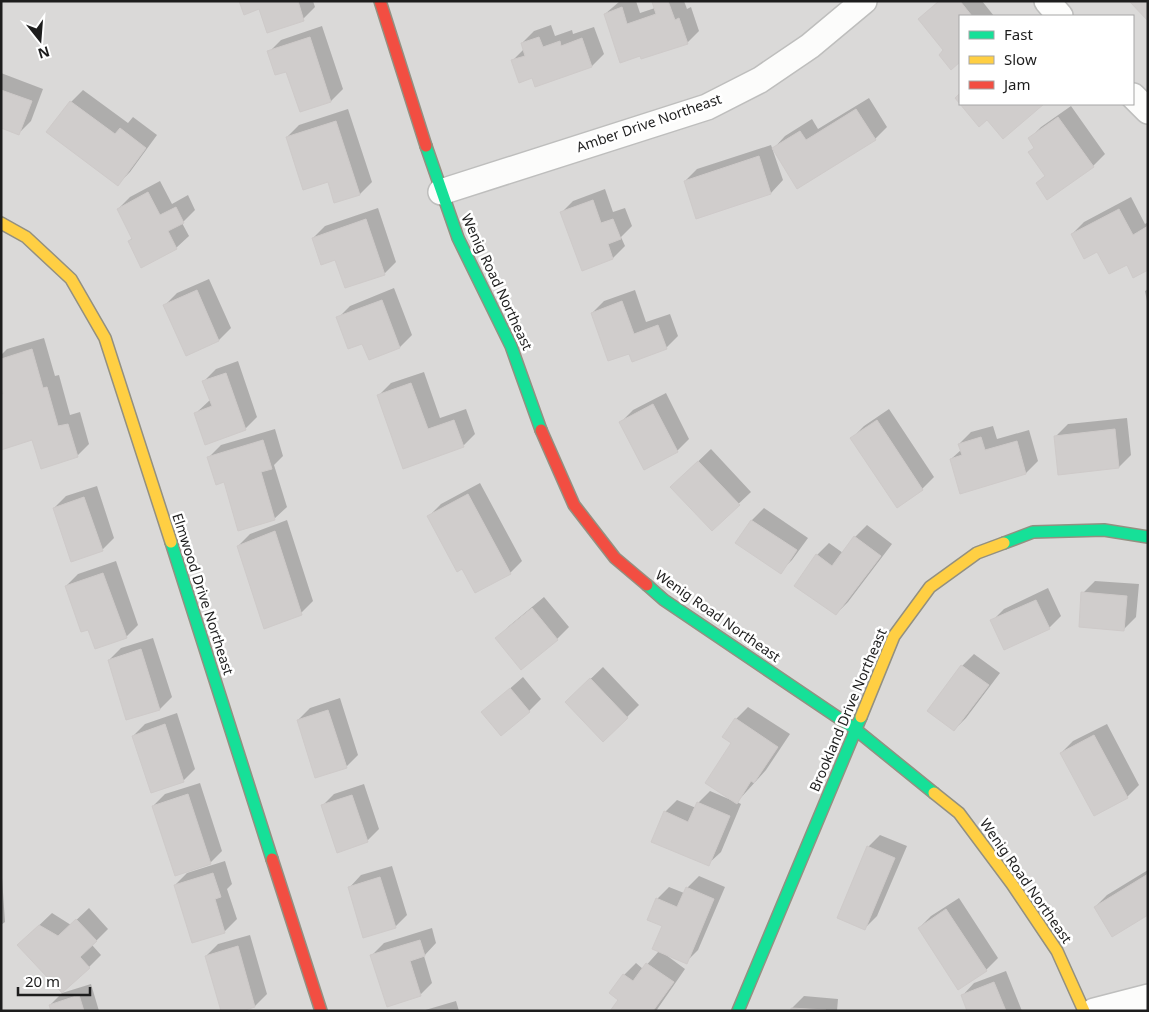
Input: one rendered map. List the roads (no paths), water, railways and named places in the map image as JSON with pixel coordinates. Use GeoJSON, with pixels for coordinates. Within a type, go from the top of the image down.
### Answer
{"type":"FeatureCollection","features":[{"type":"Feature","properties":{"kind":"street","name":"Wenig Road Northeast"},"geometry":{"type":"LineString","coordinates":[[380,1],[441,192],[458,238],[511,346],[545,443],[574,505],[615,558],[664,600],[856,728],[959,813],[1012,884],[1058,951],[1084,1011]]}},
{"type":"Feature","properties":{"kind":"street","name":"Amber Drive Northeast"},"geometry":{"type":"LineString","coordinates":[[441,192],[707,106],[760,80],[810,46],[864,1]]}},
{"type":"Feature","properties":{"kind":"street"},"geometry":{"type":"LineString","coordinates":[[1047,1],[1059,15]]}},
{"type":"Feature","properties":{"kind":"street"},"geometry":{"type":"LineString","coordinates":[[1134,97],[1148,111]]}},
{"type":"Feature","properties":{"kind":"street","name":"Elmwood Drive Northeast"},"geometry":{"type":"LineString","coordinates":[[1,223],[26,237],[71,279],[105,338],[321,1011]]}},
{"type":"Feature","properties":{"kind":"street","name":"Brookland Drive Northeast"},"geometry":{"type":"LineString","coordinates":[[738,1011],[894,636],[930,586],[976,553],[1033,532],[1104,530],[1148,537]]}},
{"type":"Feature","properties":{"kind":"street"},"geometry":{"type":"LineString","coordinates":[[1094,1011],[1148,997]]}}]}
